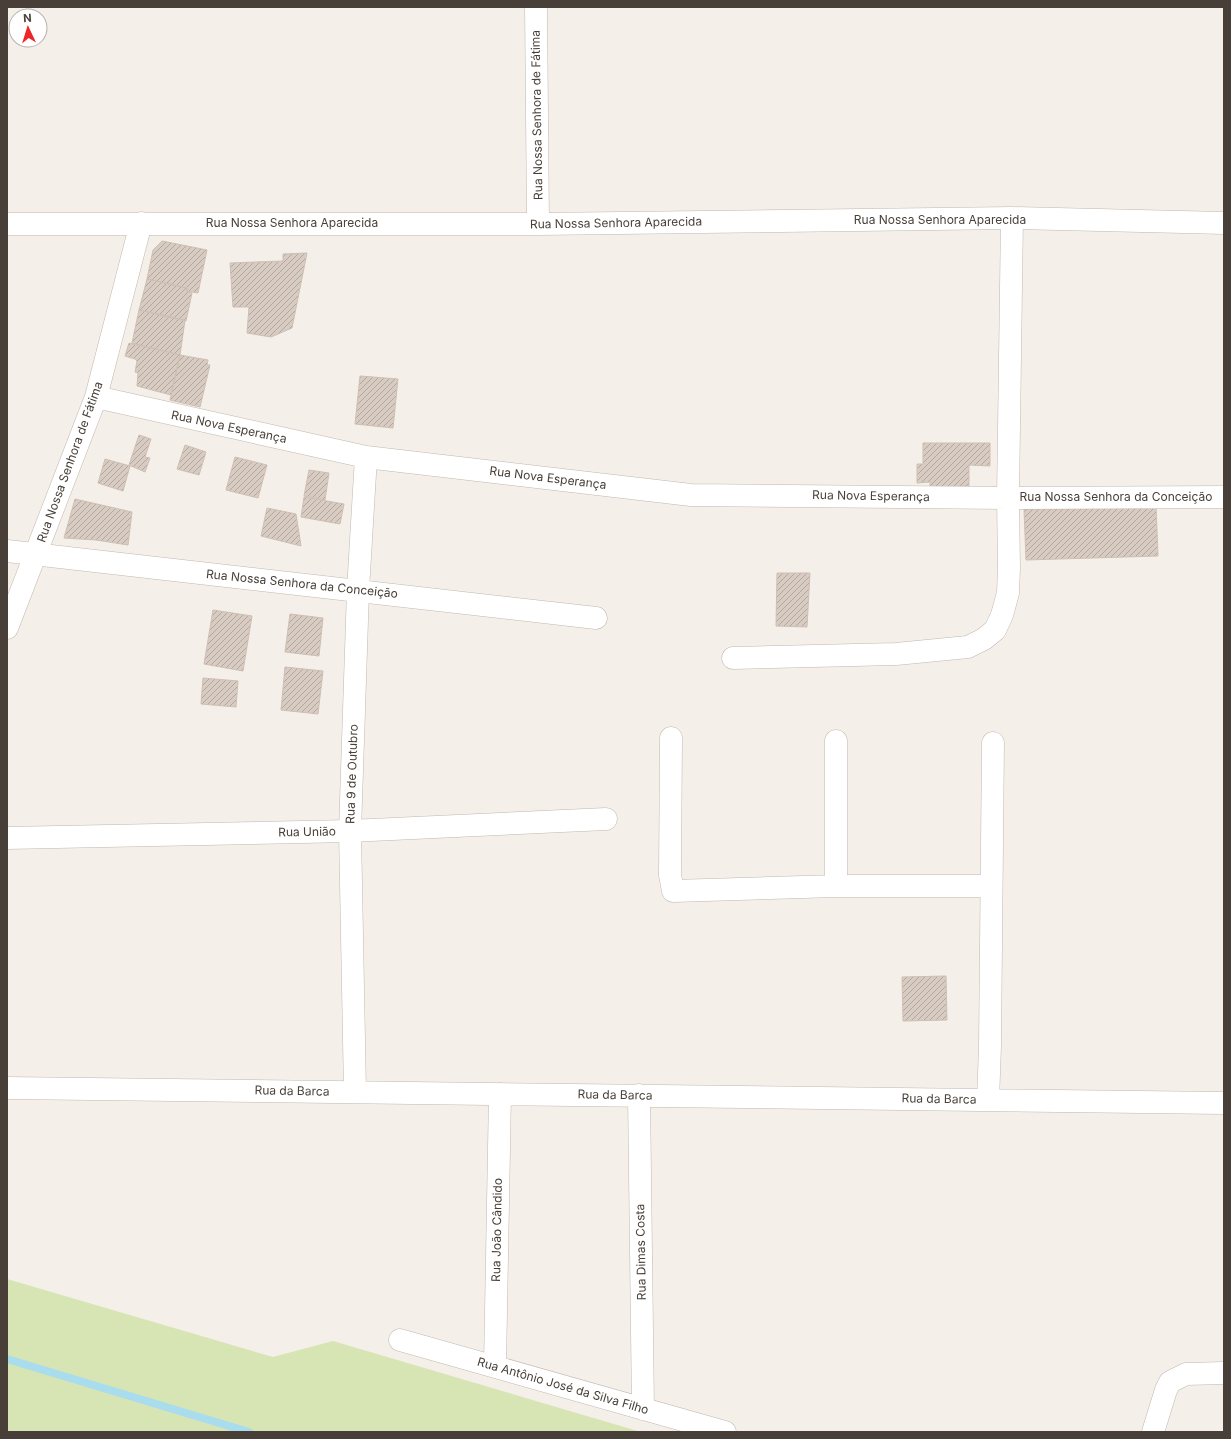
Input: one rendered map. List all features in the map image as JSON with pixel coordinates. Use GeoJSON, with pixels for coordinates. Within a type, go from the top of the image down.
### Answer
{"type":"FeatureCollection","features":[{"type":"Feature","properties":{"kind":"street","name":"Rua Nossa Senhora de Fátima"},"geometry":{"type":"LineString","coordinates":[[536,7],[538,224]]}},
{"type":"Feature","properties":{"kind":"street","name":"Rua Nossa Senhora Aparecida"},"geometry":{"type":"LineString","coordinates":[[7,224],[538,224],[1012,218],[1224,223]]}},
{"type":"Feature","properties":{"kind":"street"},"geometry":{"type":"LineString","coordinates":[[733,658],[896,654],[968,647],[984,639],[994,630],[1002,615],[1008,593],[1012,218]]}},
{"type":"Feature","properties":{"kind":"street","name":"Rua Nossa Senhora de Fátima"},"geometry":{"type":"LineString","coordinates":[[7,628],[96,397],[141,223]]}},
{"type":"Feature","properties":{"kind":"street","name":"Rua Nova Esperança"},"geometry":{"type":"LineString","coordinates":[[96,397],[366,457],[691,495],[1008,498]]}},
{"type":"Feature","properties":{"kind":"street","name":"Rua 9 de Outubro"},"geometry":{"type":"LineString","coordinates":[[355,1092],[350,831],[358,590],[366,457]]}},
{"type":"Feature","properties":{"kind":"street","name":"Rua Nossa Senhora da Conceição"},"geometry":{"type":"LineString","coordinates":[[1008,498],[1224,497]]}},
{"type":"Feature","properties":{"kind":"street","name":"Rua Nossa Senhora da Conceição"},"geometry":{"type":"LineString","coordinates":[[7,551],[596,618]]}},
{"type":"Feature","properties":{"kind":"street"},"geometry":{"type":"LineString","coordinates":[[671,738],[670,875],[673,891],[836,886],[991,886]]}},
{"type":"Feature","properties":{"kind":"street"},"geometry":{"type":"LineString","coordinates":[[836,741],[836,886]]}},
{"type":"Feature","properties":{"kind":"street"},"geometry":{"type":"LineString","coordinates":[[988,1100],[990,1046],[993,743]]}},
{"type":"Feature","properties":{"kind":"street","name":"Rua União"},"geometry":{"type":"LineString","coordinates":[[7,838],[350,831],[606,819]]}},
{"type":"Feature","properties":{"kind":"street","name":"Rua da Barca"},"geometry":{"type":"LineString","coordinates":[[7,1088],[1224,1103]]}},
{"type":"Feature","properties":{"kind":"street","name":"Rua João Cândido"},"geometry":{"type":"LineString","coordinates":[[494,1366],[500,1094]]}},
{"type":"Feature","properties":{"kind":"street","name":"Rua Dimas Costa"},"geometry":{"type":"LineString","coordinates":[[639,1095],[643,1409]]}},
{"type":"Feature","properties":{"kind":"street","name":"Rua Antônio José da Silva Filho"},"geometry":{"type":"LineString","coordinates":[[400,1340],[725,1432]]}},
{"type":"Feature","properties":{"kind":"street"},"geometry":{"type":"LineString","coordinates":[[1153,1432],[1166,1390],[1170,1382],[1186,1374],[1224,1373]]}},
{"type":"Feature","properties":{"kind":"green space"},"geometry":{"type":"Polygon","coordinates":[[[7,1279],[273,1357],[333,1341],[641,1432],[7,1432],[7,1279]]]}},
{"type":"Feature","properties":{"kind":"building"},"geometry":{"type":"Polygon","coordinates":[[[162,241],[207,250],[198,293],[187,291],[187,288],[147,279],[153,250],[162,241]]]}},
{"type":"Feature","properties":{"kind":"building"},"geometry":{"type":"Polygon","coordinates":[[[307,253],[292,328],[271,337],[247,333],[249,307],[233,307],[230,263],[283,261],[283,254],[307,253]]]}},
{"type":"Feature","properties":{"kind":"building"},"geometry":{"type":"Polygon","coordinates":[[[147,279],[187,288],[187,291],[192,293],[186,321],[139,310],[147,279]]]}},
{"type":"Feature","properties":{"kind":"building"},"geometry":{"type":"Polygon","coordinates":[[[139,310],[185,320],[180,355],[132,343],[139,310]]]}},
{"type":"Feature","properties":{"kind":"building"},"geometry":{"type":"Polygon","coordinates":[[[129,343],[180,355],[171,395],[137,386],[138,373],[135,372],[137,361],[125,356],[129,343]]]}},
{"type":"Feature","properties":{"kind":"building"},"geometry":{"type":"Polygon","coordinates":[[[180,355],[208,360],[207,365],[210,365],[200,407],[170,400],[180,355]]]}},
{"type":"Feature","properties":{"kind":"building"},"geometry":{"type":"Polygon","coordinates":[[[360,376],[398,379],[393,428],[355,424],[360,376]]]}},
{"type":"Feature","properties":{"kind":"building"},"geometry":{"type":"Polygon","coordinates":[[[139,435],[151,439],[145,457],[150,458],[145,472],[129,465],[139,435]]]}},
{"type":"Feature","properties":{"kind":"building"},"geometry":{"type":"Polygon","coordinates":[[[923,443],[990,443],[990,466],[969,465],[969,486],[930,487],[930,482],[917,483],[917,464],[923,464],[923,443]]]}},
{"type":"Feature","properties":{"kind":"building"},"geometry":{"type":"Polygon","coordinates":[[[185,445],[206,452],[199,475],[177,469],[185,445]]]}},
{"type":"Feature","properties":{"kind":"building"},"geometry":{"type":"Polygon","coordinates":[[[235,457],[267,465],[258,498],[226,490],[235,457]]]}},
{"type":"Feature","properties":{"kind":"building"},"geometry":{"type":"Polygon","coordinates":[[[105,459],[130,466],[123,491],[98,483],[105,459]]]}},
{"type":"Feature","properties":{"kind":"building"},"geometry":{"type":"Polygon","coordinates":[[[309,470],[329,473],[325,500],[304,496],[309,470]]]}},
{"type":"Feature","properties":{"kind":"building"},"geometry":{"type":"Polygon","coordinates":[[[304,497],[344,504],[340,524],[301,517],[304,497]]]}},
{"type":"Feature","properties":{"kind":"building"},"geometry":{"type":"Polygon","coordinates":[[[75,499],[132,512],[128,545],[96,540],[64,538],[75,499]]]}},
{"type":"Feature","properties":{"kind":"building"},"geometry":{"type":"Polygon","coordinates":[[[1156,505],[1158,556],[1026,560],[1024,509],[1156,505]]]}},
{"type":"Feature","properties":{"kind":"building"},"geometry":{"type":"Polygon","coordinates":[[[267,508],[296,514],[301,546],[261,536],[267,508]]]}},
{"type":"Feature","properties":{"kind":"building"},"geometry":{"type":"Polygon","coordinates":[[[777,573],[810,573],[807,627],[776,626],[777,573]]]}},
{"type":"Feature","properties":{"kind":"building"},"geometry":{"type":"Polygon","coordinates":[[[213,610],[252,616],[243,671],[204,664],[213,610]]]}},
{"type":"Feature","properties":{"kind":"building"},"geometry":{"type":"Polygon","coordinates":[[[290,614],[323,618],[319,656],[285,652],[290,614]]]}},
{"type":"Feature","properties":{"kind":"building"},"geometry":{"type":"Polygon","coordinates":[[[285,667],[323,671],[318,714],[281,710],[285,667]]]}},
{"type":"Feature","properties":{"kind":"building"},"geometry":{"type":"Polygon","coordinates":[[[203,678],[238,681],[236,707],[201,704],[203,678]]]}},
{"type":"Feature","properties":{"kind":"building"},"geometry":{"type":"Polygon","coordinates":[[[946,976],[947,1020],[903,1021],[902,977],[946,976]]]}},
{"type":"Feature","properties":{"kind":"waterway"},"geometry":{"type":"LineString","coordinates":[[7,1359],[249,1432]]}}]}
